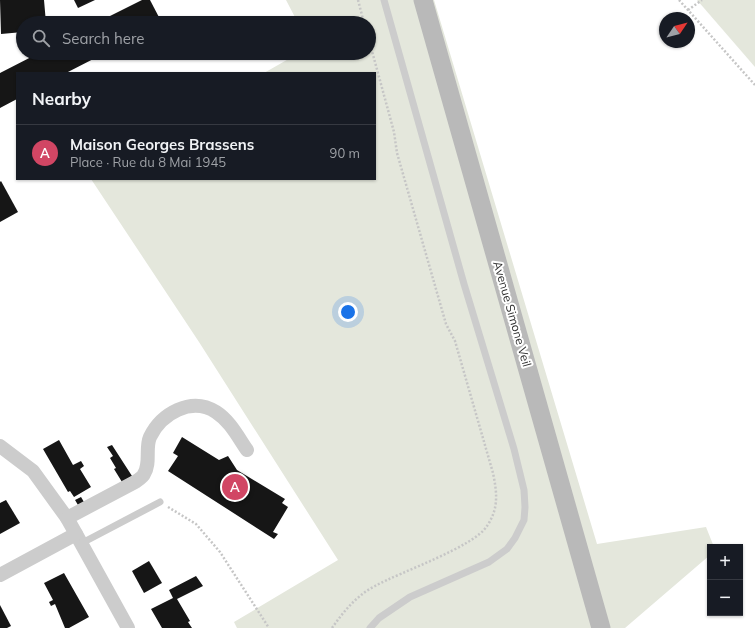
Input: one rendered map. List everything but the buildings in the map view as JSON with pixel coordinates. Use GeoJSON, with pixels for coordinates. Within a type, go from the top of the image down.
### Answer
{"type":"FeatureCollection","features":[{"type":"Feature","properties":{"kind":"main road","name":"Avenue Simone Veil"},"geometry":{"type":"LineString","coordinates":[[423,0],[601,628]]}},
{"type":"Feature","properties":{"kind":"street"},"geometry":{"type":"LineString","coordinates":[[66,518],[136,482],[144,474],[149,439],[157,426],[168,415],[183,408],[196,406],[215,412],[231,425],[247,450]]}},
{"type":"Feature","properties":{"kind":"street"},"geometry":{"type":"LineString","coordinates":[[0,446],[33,471],[79,539],[128,628]]}},
{"type":"Feature","properties":{"kind":"street"},"geometry":{"type":"LineString","coordinates":[[0,575],[79,539]]}},
{"type":"Feature","properties":{"kind":"lane"},"geometry":{"type":"LineString","coordinates":[[370,628],[379,618],[410,597],[489,562],[507,549],[515,538],[524,520],[525,507],[524,490],[514,449],[464,284],[384,0]]}},
{"type":"Feature","properties":{"kind":"lane"},"geometry":{"type":"LineString","coordinates":[[79,539],[160,502]]}},
{"type":"Feature","properties":{"kind":"path"},"geometry":{"type":"LineString","coordinates":[[358,0],[362,16]]}},
{"type":"Feature","properties":{"kind":"path"},"geometry":{"type":"LineString","coordinates":[[679,0],[755,85]]}},
{"type":"Feature","properties":{"kind":"path"},"geometry":{"type":"LineString","coordinates":[[688,10],[702,0]]}},
{"type":"Feature","properties":{"kind":"path"},"geometry":{"type":"LineString","coordinates":[[332,628],[356,598],[375,586],[472,540],[487,527],[494,514],[498,494],[457,349],[446,324],[399,160],[394,132],[374,60]]}},
{"type":"Feature","properties":{"kind":"path"},"geometry":{"type":"LineString","coordinates":[[160,502],[196,524],[220,552],[269,628]]}},
{"type":"Feature","properties":{"kind":"shaded area"},"geometry":{"type":"Polygon","coordinates":[[[286,0],[434,0],[597,544],[706,527],[713,544],[707,544],[707,558],[625,628],[237,628],[234,622],[338,560],[199,342],[92,180],[376,180],[376,72],[266,72],[287,60],[376,60],[376,16],[294,16],[286,0]]]}},
{"type":"Feature","properties":{"kind":"shaded area"},"geometry":{"type":"Polygon","coordinates":[[[697,0],[755,0],[755,67],[697,0]]]}},
{"type":"Feature","properties":{"kind":"place","name":"Maison Georges Brassens"},"geometry":{"type":"Point","coordinates":[235,487]}}]}
